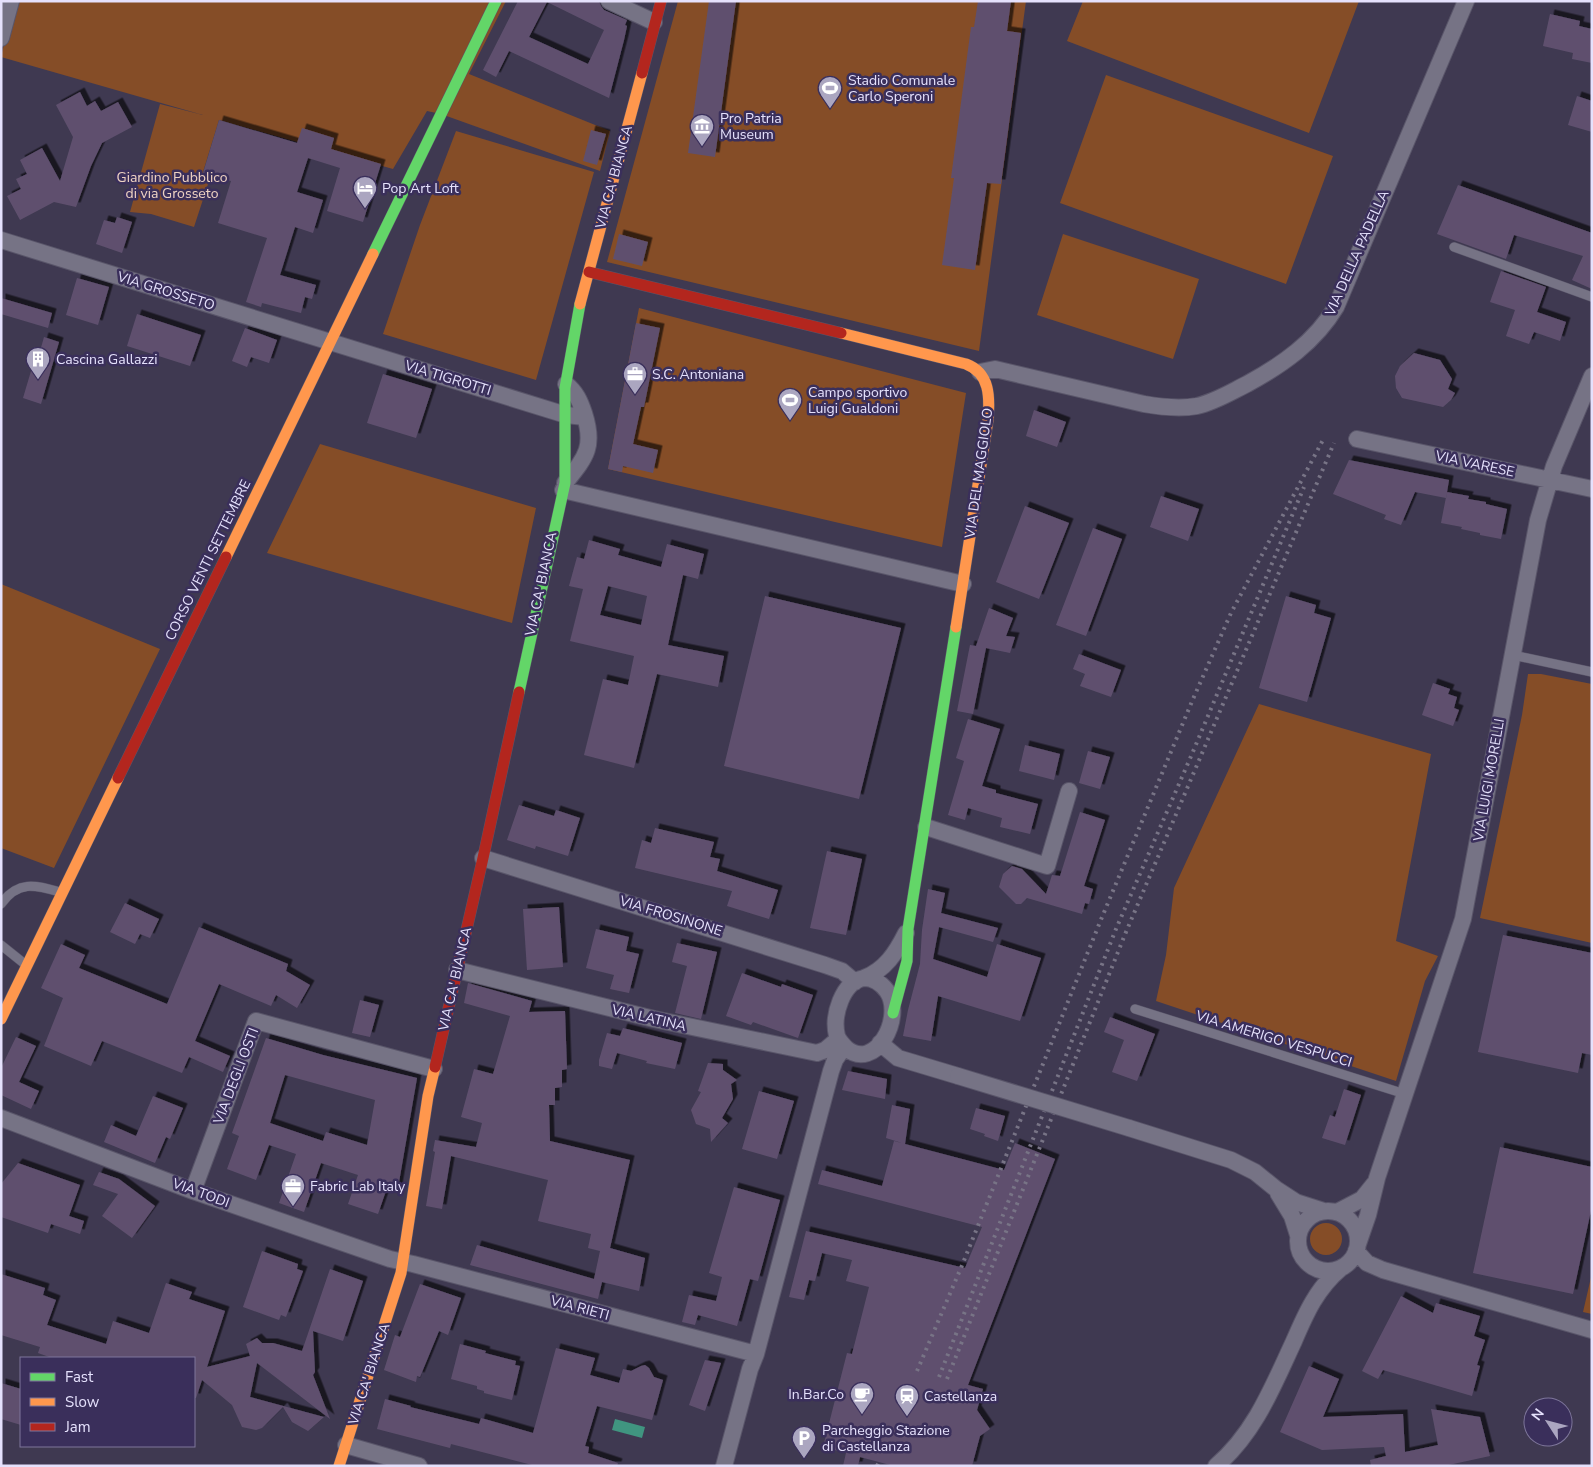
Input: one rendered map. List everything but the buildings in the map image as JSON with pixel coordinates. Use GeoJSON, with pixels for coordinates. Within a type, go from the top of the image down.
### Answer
{"type":"FeatureCollection","features":[{"type":"Feature","properties":{"kind":"street"},"geometry":{"type":"LineString","coordinates":[[1,38],[11,1]]}},
{"type":"Feature","properties":{"kind":"street","name":"CORSO VENTI SETTEMBRE"},"geometry":{"type":"LineString","coordinates":[[1,1019],[496,1]]}},
{"type":"Feature","properties":{"kind":"street"},"geometry":{"type":"LineString","coordinates":[[609,1],[654,22]]}},
{"type":"Feature","properties":{"kind":"street","name":"VIA CA' BIANCA"},"geometry":{"type":"LineString","coordinates":[[339,1466],[400,1279],[426,1104],[483,858],[564,486],[566,384],[581,301],[660,1]]}},
{"type":"Feature","properties":{"kind":"street","name":"VIA DELLA PADELLA"},"geometry":{"type":"LineString","coordinates":[[980,372],[995,369],[1144,404],[1183,407],[1200,405],[1215,399],[1257,379],[1288,359],[1315,335],[1336,307],[1466,1]]}},
{"type":"Feature","properties":{"kind":"street","name":"VIA GROSSETO"},"geometry":{"type":"LineString","coordinates":[[1,240],[330,342]]}},
{"type":"Feature","properties":{"kind":"street"},"geometry":{"type":"LineString","coordinates":[[589,272],[938,356],[974,367],[980,372]]}},
{"type":"Feature","properties":{"kind":"street","name":"VIA TIGROTTI"},"geometry":{"type":"LineString","coordinates":[[330,342],[566,415]]}},
{"type":"Feature","properties":{"kind":"street","name":"VIA DEL MAGGIOLO"},"geometry":{"type":"LineString","coordinates":[[893,1013],[907,961],[908,929],[926,827],[988,421],[988,389],[980,372]]}},
{"type":"Feature","properties":{"kind":"street","name":"VIA LUIGI MORELLI"},"geometry":{"type":"LineString","coordinates":[[1357,1247],[1372,1203],[1376,1182],[1463,919],[1538,520],[1549,480],[1592,376]]}},
{"type":"Feature","properties":{"kind":"street","name":"VIA CA' BIANCA"},"geometry":{"type":"LineString","coordinates":[[564,486],[578,468],[588,448],[590,433],[577,395],[566,384]]}},
{"type":"Feature","properties":{"kind":"street"},"geometry":{"type":"LineString","coordinates":[[566,415],[585,417]]}},
{"type":"Feature","properties":{"kind":"street","name":"VIA VARESE"},"geometry":{"type":"LineString","coordinates":[[1357,439],[1592,490]]}},
{"type":"Feature","properties":{"kind":"street"},"geometry":{"type":"LineString","coordinates":[[564,486],[963,584]]}},
{"type":"Feature","properties":{"kind":"street"},"geometry":{"type":"LineString","coordinates":[[926,827],[1047,866],[1069,791]]}},
{"type":"Feature","properties":{"kind":"street","name":"VIA FROSINONE"},"geometry":{"type":"LineString","coordinates":[[483,858],[831,966],[859,980]]}},
{"type":"Feature","properties":{"kind":"street","name":"VIA DEL MAGGIOLO"},"geometry":{"type":"LineString","coordinates":[[859,980],[876,972],[890,961],[908,929]]}},
{"type":"Feature","properties":{"kind":"street","name":"VIA LATINA"},"geometry":{"type":"LineString","coordinates":[[457,970],[654,1020],[817,1053],[841,1043]]}},
{"type":"Feature","properties":{"kind":"street"},"geometry":{"type":"LineString","coordinates":[[724,1466],[750,1369],[756,1354],[831,1071],[841,1043],[836,1022],[840,1004],[844,995],[859,980],[877,982],[891,998],[893,1013],[888,1034],[870,1051],[861,1054],[852,1052],[841,1043]]}},
{"type":"Feature","properties":{"kind":"street","name":"VIA DEGLI OSTI"},"geometry":{"type":"LineString","coordinates":[[193,1191],[256,1021],[434,1069]]}},
{"type":"Feature","properties":{"kind":"street"},"geometry":{"type":"LineString","coordinates":[[880,1043],[898,1058],[1231,1160],[1255,1172],[1296,1202],[1345,1216],[1353,1224],[1356,1232],[1359,1256],[1370,1265],[1405,1277],[1592,1330]]}},
{"type":"Feature","properties":{"kind":"street","name":"VIA TODI"},"geometry":{"type":"LineString","coordinates":[[1,1118],[193,1191],[390,1260],[403,1262]]}},
{"type":"Feature","properties":{"kind":"street"},"geometry":{"type":"LineString","coordinates":[[1298,1235],[1301,1226],[1307,1219],[1315,1214],[1331,1212],[1365,1196],[1376,1182]]}},
{"type":"Feature","properties":{"kind":"street"},"geometry":{"type":"LineString","coordinates":[[1276,1189],[1295,1221],[1299,1251],[1309,1265],[1312,1279],[1311,1302]]}},
{"type":"Feature","properties":{"kind":"street"},"geometry":{"type":"LineString","coordinates":[[1216,1466],[1235,1446],[1260,1413],[1311,1302],[1329,1280],[1350,1261],[1357,1247]]}},
{"type":"Feature","properties":{"kind":"street","name":"VIA RIETI"},"geometry":{"type":"LineString","coordinates":[[403,1262],[756,1354]]}},
{"type":"Feature","properties":{"kind":"street"},"geometry":{"type":"LineString","coordinates":[[1309,1265],[1328,1271],[1341,1268]]}},
{"type":"Feature","properties":{"kind":"street"},"geometry":{"type":"LineString","coordinates":[[346,1445],[419,1466]]}},
{"type":"Feature","properties":{"kind":"lane"},"geometry":{"type":"LineString","coordinates":[[1454,247],[1592,297]]}},
{"type":"Feature","properties":{"kind":"lane"},"geometry":{"type":"LineString","coordinates":[[1513,655],[1592,672]]}},
{"type":"Feature","properties":{"kind":"lane"},"geometry":{"type":"LineString","coordinates":[[1,904],[11,893],[25,886],[41,887],[63,893]]}},
{"type":"Feature","properties":{"kind":"lane"},"geometry":{"type":"LineString","coordinates":[[1,945],[27,966]]}},
{"type":"Feature","properties":{"kind":"lane","name":"VIA AMERIGO VESPUCCI"},"geometry":{"type":"LineString","coordinates":[[1135,1009],[1405,1094]]}},
{"type":"Feature","properties":{"kind":"green space","name":"Giardino Pubblico di via Grosseto"},"geometry":{"type":"Polygon","coordinates":[[[14,1],[506,1],[469,74],[610,131],[600,171],[441,114],[427,111],[393,169],[219,120],[203,172],[211,175],[194,227],[151,214],[130,212],[160,104],[203,115],[1,57],[14,1]]]}},
{"type":"Feature","properties":{"kind":"green space","name":"Stadio Comunale Carlo Speroni"},"geometry":{"type":"Polygon","coordinates":[[[678,1],[1026,1],[979,351],[607,262],[678,1]]]}},
{"type":"Feature","properties":{"kind":"green space"},"geometry":{"type":"Polygon","coordinates":[[[1083,1],[1359,1],[1309,133],[1067,41],[1083,1]]]}},
{"type":"Feature","properties":{"kind":"green space"},"geometry":{"type":"Polygon","coordinates":[[[1106,75],[1333,156],[1286,284],[1060,203],[1106,75]]]}},
{"type":"Feature","properties":{"kind":"green space"},"geometry":{"type":"Polygon","coordinates":[[[456,131],[594,172],[536,380],[383,334],[420,225],[456,131]]]}},
{"type":"Feature","properties":{"kind":"green space"},"geometry":{"type":"Polygon","coordinates":[[[1063,234],[1199,279],[1173,359],[1037,315],[1063,234]]]}},
{"type":"Feature","properties":{"kind":"green space","name":"Campo sportivo Luigi Gualdoni"},"geometry":{"type":"Polygon","coordinates":[[[639,308],[966,393],[942,547],[608,469],[639,308]]]}},
{"type":"Feature","properties":{"kind":"green space"},"geometry":{"type":"Polygon","coordinates":[[[320,444],[536,508],[512,623],[267,553],[320,444]]]}},
{"type":"Feature","properties":{"kind":"green space"},"geometry":{"type":"Polygon","coordinates":[[[1,584],[160,649],[54,868],[1,848],[1,584]]]}},
{"type":"Feature","properties":{"kind":"green space"},"geometry":{"type":"Polygon","coordinates":[[[1528,674],[1541,674],[1592,684],[1592,943],[1480,918],[1522,715],[1528,674]]]}},
{"type":"Feature","properties":{"kind":"green space"},"geometry":{"type":"Polygon","coordinates":[[[1259,704],[1431,754],[1396,941],[1438,956],[1425,981],[1396,1081],[1156,1001],[1166,955],[1174,888],[1259,704]]]}},
{"type":"Feature","properties":{"kind":"green space"},"geometry":{"type":"Polygon","coordinates":[[[1326,1223],[1332,1224],[1337,1228],[1341,1233],[1341,1245],[1337,1250],[1332,1254],[1326,1255],[1320,1254],[1315,1250],[1311,1245],[1310,1239],[1311,1233],[1315,1228],[1320,1224],[1326,1223]]]}},
{"type":"Feature","properties":{"kind":"green space"},"geometry":{"type":"Polygon","coordinates":[[[1592,1273],[1592,1314],[1583,1312],[1592,1273]]]}},
{"type":"Feature","properties":{"kind":"shaded area"},"geometry":{"type":"Polygon","coordinates":[[[615,1419],[645,1427],[642,1438],[612,1430],[615,1419]]]}},
{"type":"Feature","properties":{"kind":"railway"},"geometry":{"type":"LineString","coordinates":[[917,1371],[963,1263],[1100,922],[1193,699],[1231,613],[1324,438]]}},
{"type":"Feature","properties":{"kind":"railway"},"geometry":{"type":"LineString","coordinates":[[947,1379],[1126,932],[1334,443]]}},
{"type":"Feature","properties":{"kind":"railway"},"geometry":{"type":"LineString","coordinates":[[939,1377],[1116,929],[1304,487]]}},
{"type":"Feature","properties":{"kind":"railway"},"geometry":{"type":"LineString","coordinates":[[877,1466],[879,1462]]}},
{"type":"Feature","properties":{"kind":"traffic: fast"},"geometry":{"type":"LineString","coordinates":[[373,254],[496,1]]}},
{"type":"Feature","properties":{"kind":"traffic: fast"},"geometry":{"type":"LineString","coordinates":[[519,692],[565,483],[565,388],[580,304]]}},
{"type":"Feature","properties":{"kind":"traffic: fast"},"geometry":{"type":"LineString","coordinates":[[893,1013],[907,961],[908,929],[956,627]]}},
{"type":"Feature","properties":{"kind":"traffic: slow"},"geometry":{"type":"LineString","coordinates":[[580,304],[642,73]]}},
{"type":"Feature","properties":{"kind":"traffic: slow"},"geometry":{"type":"LineString","coordinates":[[226,557],[373,254]]}},
{"type":"Feature","properties":{"kind":"traffic: slow"},"geometry":{"type":"LineString","coordinates":[[841,333],[966,364],[980,373],[987,387],[989,403],[988,420],[956,627]]}},
{"type":"Feature","properties":{"kind":"traffic: slow"},"geometry":{"type":"LineString","coordinates":[[1,1019],[118,778]]}},
{"type":"Feature","properties":{"kind":"traffic: slow"},"geometry":{"type":"LineString","coordinates":[[339,1466],[401,1273],[428,1096],[435,1067]]}},
{"type":"Feature","properties":{"kind":"traffic: jam"},"geometry":{"type":"LineString","coordinates":[[642,73],[661,1]]}},
{"type":"Feature","properties":{"kind":"traffic: jam"},"geometry":{"type":"LineString","coordinates":[[589,272],[841,333]]}},
{"type":"Feature","properties":{"kind":"traffic: jam"},"geometry":{"type":"LineString","coordinates":[[118,778],[226,557]]}},
{"type":"Feature","properties":{"kind":"traffic: jam"},"geometry":{"type":"LineString","coordinates":[[435,1067],[519,692]]}},
{"type":"Feature","properties":{"kind":"place","name":"Stadio Comunale Carlo Speroni"},"geometry":{"type":"Point","coordinates":[830,109]}},
{"type":"Feature","properties":{"kind":"place","name":"Pro Patria Museum"},"geometry":{"type":"Point","coordinates":[702,147]}},
{"type":"Feature","properties":{"kind":"place","name":"Pop Art Loft"},"geometry":{"type":"Point","coordinates":[365,209]}},
{"type":"Feature","properties":{"kind":"place","name":"Cascina Gallazzi"},"geometry":{"type":"Point","coordinates":[38,380]}},
{"type":"Feature","properties":{"kind":"place","name":"S.C. Antoniana"},"geometry":{"type":"Point","coordinates":[635,395]}},
{"type":"Feature","properties":{"kind":"place","name":"Campo sportivo Luigi Gualdoni"},"geometry":{"type":"Point","coordinates":[790,421]}},
{"type":"Feature","properties":{"kind":"place","name":"Fabric Lab Italy"},"geometry":{"type":"Point","coordinates":[293,1207]}},
{"type":"Feature","properties":{"kind":"place","name":"In.Bar.Co"},"geometry":{"type":"Point","coordinates":[862,1415]}},
{"type":"Feature","properties":{"kind":"place","name":"Castellanza"},"geometry":{"type":"Point","coordinates":[907,1417]}},
{"type":"Feature","properties":{"kind":"place","name":"Parcheggio Stazione di Castellanza"},"geometry":{"type":"Point","coordinates":[804,1459]}}]}
